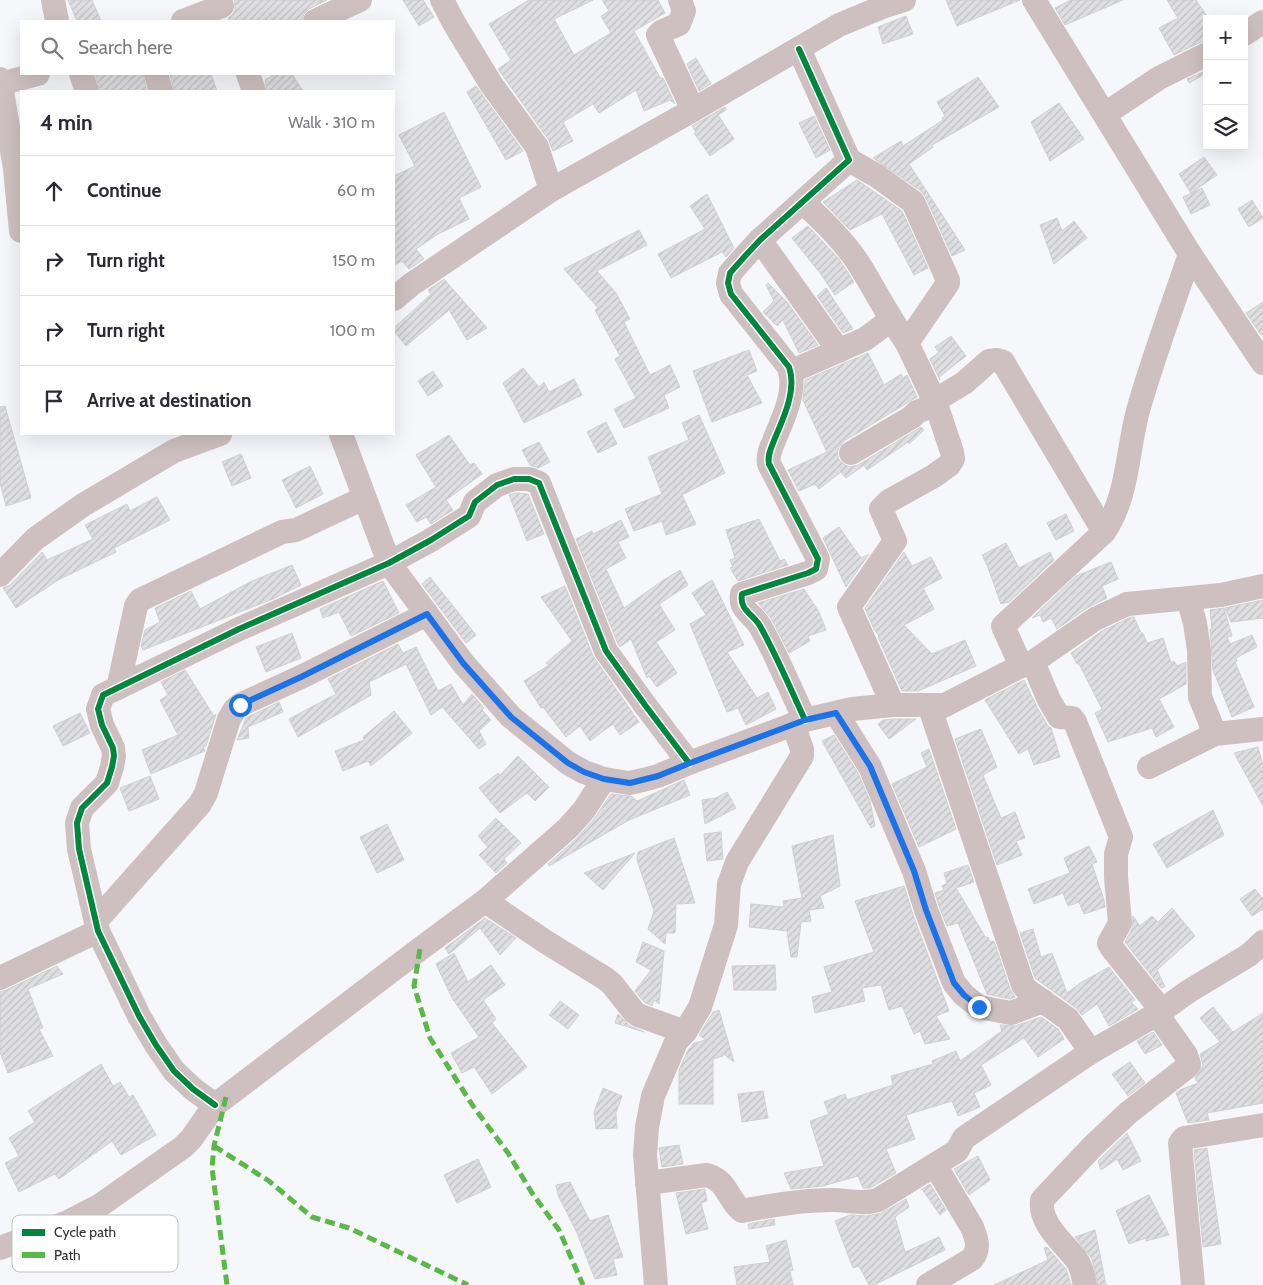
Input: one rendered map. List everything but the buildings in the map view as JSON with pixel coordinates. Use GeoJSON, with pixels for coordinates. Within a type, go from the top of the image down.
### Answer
{"type":"FeatureCollection","features":[{"type":"Feature","properties":{"kind":"street"},"geometry":{"type":"LineString","coordinates":[[53,0],[57,20]]}},
{"type":"Feature","properties":{"kind":"street"},"geometry":{"type":"LineString","coordinates":[[317,20],[360,0]]}},
{"type":"Feature","properties":{"kind":"street"},"geometry":{"type":"LineString","coordinates":[[442,0],[491,84],[537,147],[550,190]]}},
{"type":"Feature","properties":{"kind":"street"},"geometry":{"type":"LineString","coordinates":[[680,0],[684,11],[679,24],[658,35],[693,110]]}},
{"type":"Feature","properties":{"kind":"street"},"geometry":{"type":"LineString","coordinates":[[395,298],[412,284],[550,190],[839,26],[904,0]]}},
{"type":"Feature","properties":{"kind":"street"},"geometry":{"type":"LineString","coordinates":[[1034,0],[1190,254],[1263,363]]}},
{"type":"Feature","properties":{"kind":"street"},"geometry":{"type":"LineString","coordinates":[[186,20],[223,9]]}},
{"type":"Feature","properties":{"kind":"street"},"geometry":{"type":"LineString","coordinates":[[1248,31],[1263,22]]}},
{"type":"Feature","properties":{"kind":"street"},"geometry":{"type":"LineString","coordinates":[[798,49],[849,160],[877,176],[913,202],[948,280],[948,283],[907,342]]}},
{"type":"Feature","properties":{"kind":"street"},"geometry":{"type":"LineString","coordinates":[[1104,114],[1154,81],[1203,56]]}},
{"type":"Feature","properties":{"kind":"street"},"geometry":{"type":"LineString","coordinates":[[20,221],[15,169],[0,82],[33,75]]}},
{"type":"Feature","properties":{"kind":"street"},"geometry":{"type":"LineString","coordinates":[[81,75],[87,90]]}},
{"type":"Feature","properties":{"kind":"street"},"geometry":{"type":"LineString","coordinates":[[156,75],[161,90]]}},
{"type":"Feature","properties":{"kind":"street"},"geometry":{"type":"LineString","coordinates":[[248,75],[254,90]]}},
{"type":"Feature","properties":{"kind":"street"},"geometry":{"type":"LineString","coordinates":[[656,1285],[644,1155],[653,1096],[676,1042],[685,1032],[700,1007],[726,925],[729,884],[737,862],[802,756],[799,722],[770,644],[758,622],[742,607],[742,594],[808,573],[816,569],[818,559],[768,464],[769,454],[791,389],[792,379],[789,367],[731,294],[728,283],[730,274],[760,240],[849,160]]}},
{"type":"Feature","properties":{"kind":"street"},"geometry":{"type":"LineString","coordinates":[[804,202],[832,230],[856,260],[891,320],[907,342],[935,402],[952,452],[953,459],[950,465],[889,501],[881,509],[895,541],[850,607],[893,705]]}},
{"type":"Feature","properties":{"kind":"street"},"geometry":{"type":"LineString","coordinates":[[760,240],[839,351]]}},
{"type":"Feature","properties":{"kind":"street"},"geometry":{"type":"LineString","coordinates":[[1085,1285],[1077,1260],[1051,1230],[1042,1214],[1042,1200],[1093,1146],[1128,1113],[1189,1064],[1186,1055],[1159,1013],[1109,943],[1120,923],[1116,854],[1120,834],[1075,722],[1072,718],[1059,717],[1004,628],[1005,624],[1104,532],[1114,518],[1120,500],[1139,408],[1190,254]]}},
{"type":"Feature","properties":{"kind":"street"},"geometry":{"type":"LineString","coordinates":[[790,372],[865,339],[891,320]]}},
{"type":"Feature","properties":{"kind":"street"},"geometry":{"type":"LineString","coordinates":[[851,452],[912,417],[964,383],[989,361],[997,360],[1002,362],[1104,532]]}},
{"type":"Feature","properties":{"kind":"street"},"geometry":{"type":"LineString","coordinates":[[0,576],[35,539],[83,504],[174,451],[217,435]]}},
{"type":"Feature","properties":{"kind":"street"},"geometry":{"type":"LineString","coordinates":[[341,435],[389,563],[463,663],[511,717],[568,763],[584,772],[604,779],[630,783],[658,776],[799,722],[852,709],[893,705],[945,705]]}},
{"type":"Feature","properties":{"kind":"street"},"geometry":{"type":"LineString","coordinates":[[215,1106],[174,1071],[156,1045],[139,1016],[97,926],[79,849],[77,823],[82,808],[103,788],[109,776],[114,756],[113,748],[102,725],[98,709],[102,696],[240,629],[389,563],[469,516],[475,502],[497,485],[514,479],[529,480],[539,483],[606,651],[690,763]]}},
{"type":"Feature","properties":{"kind":"street"},"geometry":{"type":"LineString","coordinates":[[118,688],[136,606],[140,600],[282,532],[296,530],[364,498]]}},
{"type":"Feature","properties":{"kind":"street"},"geometry":{"type":"LineString","coordinates":[[1091,1052],[1068,1019],[1027,990],[1023,985],[932,714],[935,710],[1027,664],[1095,619],[1127,604],[1221,595],[1263,586]]}},
{"type":"Feature","properties":{"kind":"street"},"geometry":{"type":"LineString","coordinates":[[1188,598],[1195,623],[1199,650],[1200,698],[1215,734]]}},
{"type":"Feature","properties":{"kind":"street"},"geometry":{"type":"LineString","coordinates":[[0,978],[97,926],[200,804],[206,793],[229,718],[235,709],[427,614]]}},
{"type":"Feature","properties":{"kind":"street"},"geometry":{"type":"LineString","coordinates":[[836,713],[870,766],[914,871],[926,910],[954,983],[964,995],[979,1007],[1011,1013],[1043,1001]]}},
{"type":"Feature","properties":{"kind":"street"},"geometry":{"type":"LineString","coordinates":[[1149,767],[1215,734],[1261,734]]}},
{"type":"Feature","properties":{"kind":"street"},"geometry":{"type":"LineString","coordinates":[[82,1215],[119,1193],[183,1147],[215,1106],[420,949],[486,901],[568,828],[584,810],[604,779]]}},
{"type":"Feature","properties":{"kind":"street"},"geometry":{"type":"LineString","coordinates":[[486,901],[546,942],[606,979],[638,1016],[685,1032]]}},
{"type":"Feature","properties":{"kind":"street"},"geometry":{"type":"LineString","coordinates":[[647,1183],[707,1175],[716,1178],[722,1184],[737,1207],[742,1211],[794,1201],[834,1200],[868,1204],[878,1200],[957,1151],[964,1138],[1091,1052],[1159,1013],[1249,955],[1263,942]]}},
{"type":"Feature","properties":{"kind":"street"},"geometry":{"type":"LineString","coordinates":[[1193,1285],[1180,1143],[1184,1138],[1263,1125]]}},
{"type":"Feature","properties":{"kind":"street"},"geometry":{"type":"LineString","coordinates":[[928,1285],[972,1259],[977,1253],[978,1245],[972,1227],[935,1165]]}},
{"type":"Feature","properties":{"kind":"street"},"geometry":{"type":"LineString","coordinates":[[0,1248],[12,1243]]}},
{"type":"Feature","properties":{"kind":"marked path"},"geometry":{"type":"LineString","coordinates":[[420,949],[414,986],[430,1038],[473,1106],[508,1153],[532,1193],[559,1230],[583,1285]]}},
{"type":"Feature","properties":{"kind":"marked path"},"geometry":{"type":"LineString","coordinates":[[226,1097],[214,1146],[212,1168],[227,1285]]}},
{"type":"Feature","properties":{"kind":"marked path"},"geometry":{"type":"LineString","coordinates":[[214,1146],[269,1181],[312,1217],[349,1228],[468,1285]]}},
{"type":"Feature","properties":{"kind":"cycle path"},"geometry":{"type":"LineString","coordinates":[[799,49],[849,160],[760,240],[730,273],[728,283],[731,294],[789,367],[791,376],[788,403],[770,451],[769,464],[818,559],[816,569],[742,594],[742,599],[745,608],[760,626],[778,660],[805,720]]}},
{"type":"Feature","properties":{"kind":"cycle path"},"geometry":{"type":"LineString","coordinates":[[215,1105],[193,1089],[174,1071],[156,1045],[139,1016],[98,931],[79,849],[77,823],[82,808],[107,783],[112,767],[113,748],[102,725],[98,709],[103,695],[239,629],[389,563],[469,516],[475,502],[497,485],[514,479],[529,479],[539,483],[606,651],[689,763]]}},
{"type":"Feature","properties":{"kind":"route"},"geometry":{"type":"LineString","coordinates":[[240,705],[301,677],[427,614],[463,663],[511,717],[568,763],[584,772],[604,779],[630,783],[658,776],[805,720],[836,713],[870,766],[914,871],[926,910],[954,983],[964,995],[979,1007]]}}]}
